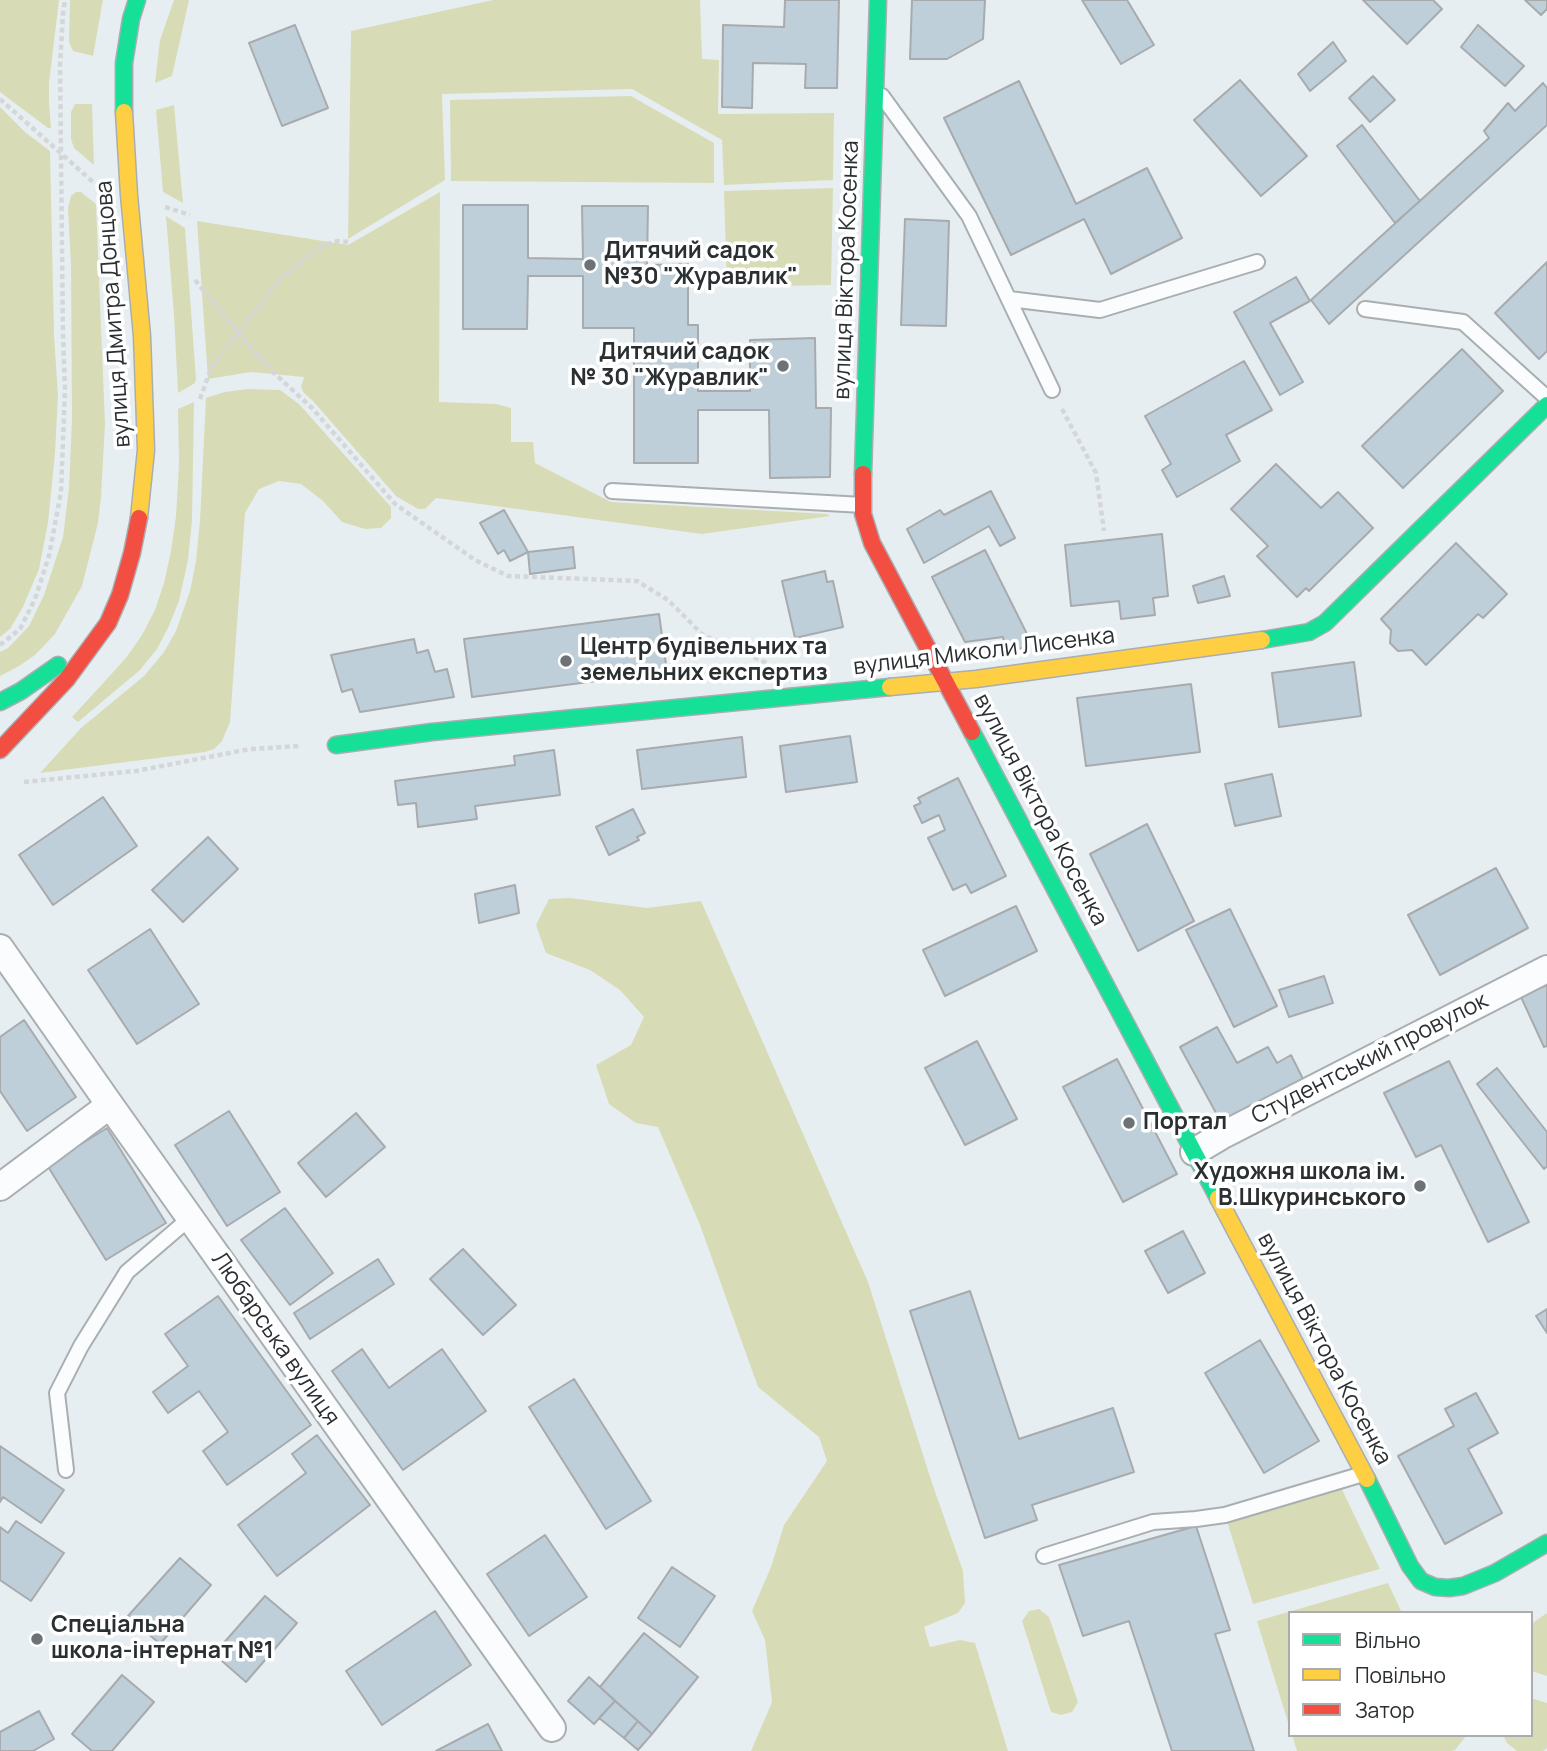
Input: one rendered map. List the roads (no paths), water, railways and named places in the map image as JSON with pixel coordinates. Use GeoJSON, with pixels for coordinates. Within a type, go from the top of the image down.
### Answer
{"type":"FeatureCollection","features":[{"type":"Feature","properties":{"kind":"street","name":"вулиця Дмитра Донцова"},"geometry":{"type":"LineString","coordinates":[[0,750],[67,679],[108,623],[132,552],[141,506],[146,450],[142,336],[124,116],[124,63],[137,0]]}},
{"type":"Feature","properties":{"kind":"street","name":"вулиця Віктора Косенка"},"geometry":{"type":"LineString","coordinates":[[878,0],[863,505],[872,543],[1364,1473],[1410,1566],[1421,1581],[1436,1587],[1463,1586],[1495,1573],[1547,1543]]}},
{"type":"Feature","properties":{"kind":"street","name":"вулиця Миколи Лисенка"},"geometry":{"type":"LineString","coordinates":[[336,745],[432,732],[946,682],[1309,632],[1325,623],[1547,405]]}},
{"type":"Feature","properties":{"kind":"street"},"geometry":{"type":"LineString","coordinates":[[0,702],[22,691],[56,667],[108,623]]}},
{"type":"Feature","properties":{"kind":"street","name":"Любарська вулиця"},"geometry":{"type":"LineString","coordinates":[[0,948],[552,1728]]}},
{"type":"Feature","properties":{"kind":"street","name":"Студентський провулок"},"geometry":{"type":"LineString","coordinates":[[1194,1152],[1547,969]]}},
{"type":"Feature","properties":{"kind":"street"},"geometry":{"type":"LineString","coordinates":[[0,1187],[110,1105]]}},
{"type":"Feature","properties":{"kind":"lane"},"geometry":{"type":"LineString","coordinates":[[876,87],[969,216],[1052,390]]}},
{"type":"Feature","properties":{"kind":"lane"},"geometry":{"type":"LineString","coordinates":[[1009,299],[1100,310],[1257,262]]}},
{"type":"Feature","properties":{"kind":"lane"},"geometry":{"type":"LineString","coordinates":[[1365,309],[1463,322],[1547,398]]}},
{"type":"Feature","properties":{"kind":"lane"},"geometry":{"type":"LineString","coordinates":[[612,491],[863,505]]}},
{"type":"Feature","properties":{"kind":"lane"},"geometry":{"type":"LineString","coordinates":[[66,1470],[57,1393],[80,1346],[127,1272],[190,1218]]}},
{"type":"Feature","properties":{"kind":"lane"},"geometry":{"type":"LineString","coordinates":[[1044,1556],[1153,1522],[1225,1515],[1364,1473]]}},
{"type":"Feature","properties":{"kind":"place","name":"Дитячий садок №30 \"Журавлик\""},"geometry":{"type":"Point","coordinates":[590,265]}},
{"type":"Feature","properties":{"kind":"place","name":"Дитячий садок № 30 \"Журавлик\""},"geometry":{"type":"Point","coordinates":[783,366]}},
{"type":"Feature","properties":{"kind":"place","name":"Центр будівельних та земельних експертиз"},"geometry":{"type":"Point","coordinates":[566,661]}},
{"type":"Feature","properties":{"kind":"place","name":"Портал"},"geometry":{"type":"Point","coordinates":[1129,1123]}},
{"type":"Feature","properties":{"kind":"place","name":"Художня школа ім. В.Шкуринського"},"geometry":{"type":"Point","coordinates":[1420,1186]}},
{"type":"Feature","properties":{"kind":"place","name":"Спеціальна школа-інтернат №1"},"geometry":{"type":"Point","coordinates":[37,1639]}}]}
